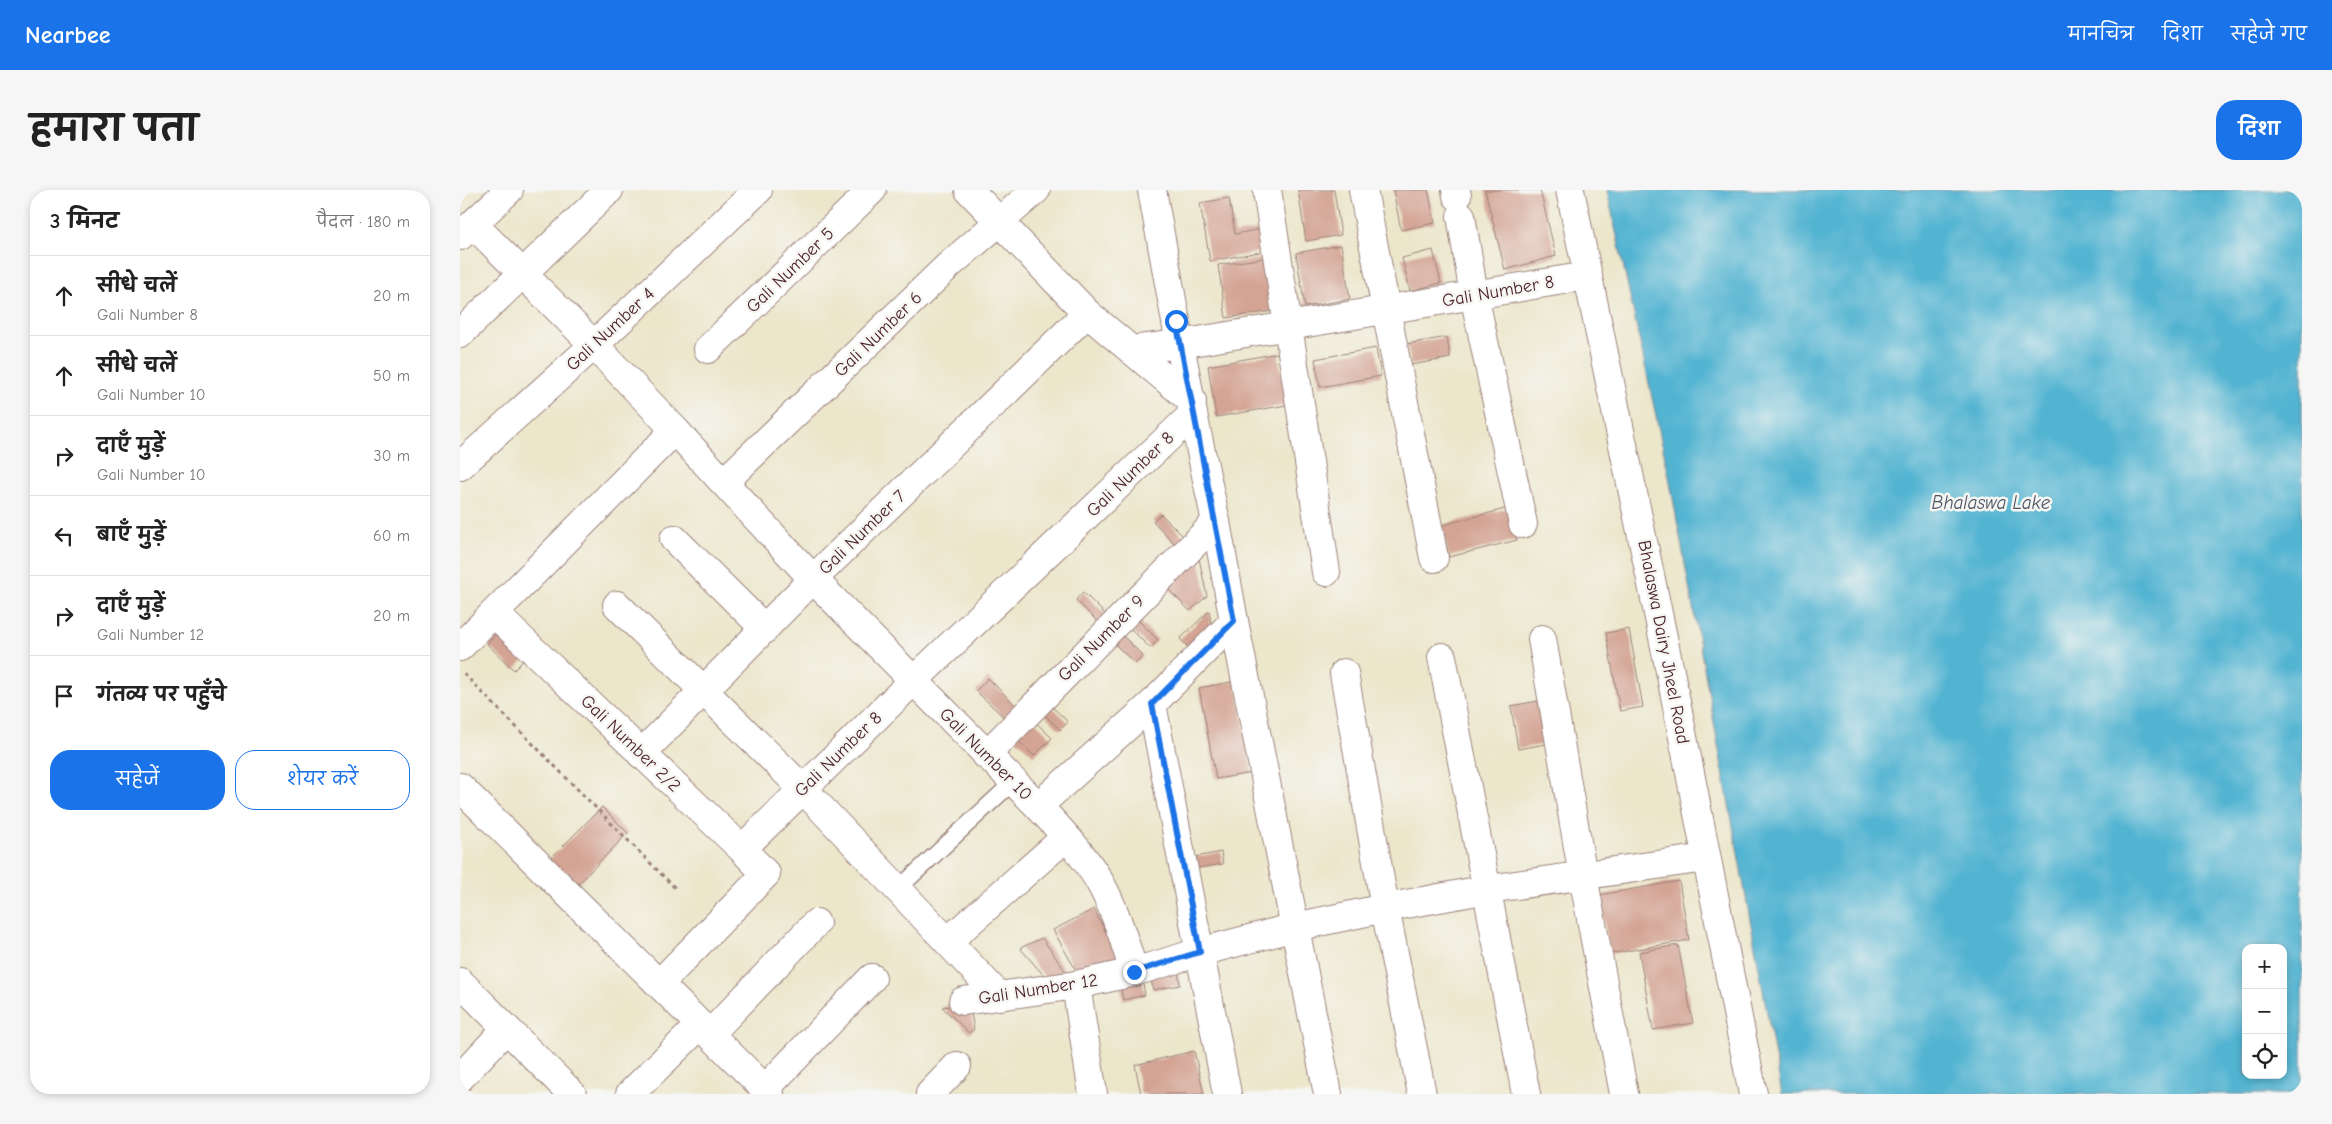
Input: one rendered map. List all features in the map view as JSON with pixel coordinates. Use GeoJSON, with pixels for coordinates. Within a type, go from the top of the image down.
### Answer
{"type":"FeatureCollection","features":[{"type":"Feature","properties":{"kind":"street"},"geometry":{"type":"LineString","coordinates":[[460,334],[609,190]]}},
{"type":"Feature","properties":{"kind":"street","name":"Gali Number 4"},"geometry":{"type":"LineString","coordinates":[[463,455],[594,345],[758,190]]}},
{"type":"Feature","properties":{"kind":"street","name":"Gali Number 5"},"geometry":{"type":"LineString","coordinates":[[708,349],[872,190]]}},
{"type":"Feature","properties":{"kind":"street"},"geometry":{"type":"LineString","coordinates":[[969,190],[1087,313],[1131,350],[1192,408]]}},
{"type":"Feature","properties":{"kind":"street","name":"Gali Number 6"},"geometry":{"type":"LineString","coordinates":[[724,482],[948,266],[1036,190]]}},
{"type":"Feature","properties":{"kind":"street"},"geometry":{"type":"LineString","coordinates":[[1152,190],[1192,408],[1328,1094]]}},
{"type":"Feature","properties":{"kind":"street"},"geometry":{"type":"LineString","coordinates":[[1267,190],[1326,572]]}},
{"type":"Feature","properties":{"kind":"street"},"geometry":{"type":"LineString","coordinates":[[1363,190],[1434,558]]}},
{"type":"Feature","properties":{"kind":"street","name":"Bhalaswa Dairy Jheel Road"},"geometry":{"type":"LineString","coordinates":[[1570,190],[1643,538],[1753,1094]]}},
{"type":"Feature","properties":{"kind":"street"},"geometry":{"type":"LineString","coordinates":[[466,230],[498,194]]}},
{"type":"Feature","properties":{"kind":"street"},"geometry":{"type":"LineString","coordinates":[[1458,201],[1474,295],[1523,524]]}},
{"type":"Feature","properties":{"kind":"street","name":"Gali Number 10"},"geometry":{"type":"LineString","coordinates":[[466,230],[522,274],[594,345],[813,579],[1038,806],[1152,704],[1234,621]]}},
{"type":"Feature","properties":{"kind":"street","name":"Gali Number 8"},"geometry":{"type":"LineString","coordinates":[[1131,350],[1180,344],[1385,311],[1587,276]]}},
{"type":"Feature","properties":{"kind":"street","name":"Gali Number 7"},"geometry":{"type":"LineString","coordinates":[[642,754],[813,579],[1087,313]]}},
{"type":"Feature","properties":{"kind":"street","name":"Gali Number 8"},"geometry":{"type":"LineString","coordinates":[[742,849],[802,788],[1192,408]]}},
{"type":"Feature","properties":{"kind":"street"},"geometry":{"type":"LineString","coordinates":[[460,647],[675,430]]}},
{"type":"Feature","properties":{"kind":"street","name":"Gali Number 9"},"geometry":{"type":"LineString","coordinates":[[986,755],[1216,522]]}},
{"type":"Feature","properties":{"kind":"street"},"geometry":{"type":"LineString","coordinates":[[674,539],[765,629]]}},
{"type":"Feature","properties":{"kind":"street"},"geometry":{"type":"LineString","coordinates":[[617,605],[802,788],[1000,996]]}},
{"type":"Feature","properties":{"kind":"street","name":"Gali Number 2/2"},"geometry":{"type":"LineString","coordinates":[[494,613],[766,874],[659,984]]}},
{"type":"Feature","properties":{"kind":"street"},"geometry":{"type":"LineString","coordinates":[[1542,639],[1583,876],[1624,1094]]}},
{"type":"Feature","properties":{"kind":"street"},"geometry":{"type":"LineString","coordinates":[[1442,657],[1526,1094]]}},
{"type":"Feature","properties":{"kind":"street"},"geometry":{"type":"LineString","coordinates":[[1344,672],[1385,908],[1422,1094]]}},
{"type":"Feature","properties":{"kind":"street"},"geometry":{"type":"LineString","coordinates":[[1152,704],[1227,1094]]}},
{"type":"Feature","properties":{"kind":"street"},"geometry":{"type":"LineString","coordinates":[[460,786],[767,1092],[872,978]]}},
{"type":"Feature","properties":{"kind":"street"},"geometry":{"type":"LineString","coordinates":[[1038,806],[1066,837],[1102,886],[1118,919],[1134,972]]}},
{"type":"Feature","properties":{"kind":"street"},"geometry":{"type":"LineString","coordinates":[[948,941],[1066,837]]}},
{"type":"Feature","properties":{"kind":"street","name":"Gali Number 12"},"geometry":{"type":"LineString","coordinates":[[964,1001],[1076,985],[1134,972],[1295,927],[1385,908],[1488,889],[1706,858]]}},
{"type":"Feature","properties":{"kind":"street"},"geometry":{"type":"LineString","coordinates":[[630,1094],[705,1030],[816,923]]}},
{"type":"Feature","properties":{"kind":"street"},"geometry":{"type":"LineString","coordinates":[[460,982],[572,1094]]}},
{"type":"Feature","properties":{"kind":"street"},"geometry":{"type":"LineString","coordinates":[[1076,985],[1093,1094]]}},
{"type":"Feature","properties":{"kind":"street"},"geometry":{"type":"LineString","coordinates":[[460,1078],[506,1029]]}},
{"type":"Feature","properties":{"kind":"street"},"geometry":{"type":"LineString","coordinates":[[930,1094],[957,1066]]}},
{"type":"Feature","properties":{"kind":"lane"},"geometry":{"type":"LineString","coordinates":[[898,888],[1013,782]]}},
{"type":"Feature","properties":{"kind":"path"},"geometry":{"type":"LineString","coordinates":[[460,670],[675,888]]}},
{"type":"Feature","properties":{"kind":"water","name":"Bhalaswa Lake"},"geometry":{"type":"Polygon","coordinates":[[[1607,190],[2302,190],[2302,1094],[1782,1094],[1668,471],[1607,190]]]}},
{"type":"Feature","properties":{"kind":"building"},"geometry":{"type":"Polygon","coordinates":[[[1298,190],[1334,190],[1341,235],[1306,241],[1298,190]]]}},
{"type":"Feature","properties":{"kind":"building"},"geometry":{"type":"Polygon","coordinates":[[[1393,190],[1428,190],[1435,223],[1401,230],[1393,190]]]}},
{"type":"Feature","properties":{"kind":"building"},"geometry":{"type":"Polygon","coordinates":[[[1485,190],[1540,190],[1556,256],[1505,270],[1485,190]]]}},
{"type":"Feature","properties":{"kind":"building"},"geometry":{"type":"Polygon","coordinates":[[[1229,198],[1235,234],[1261,229],[1265,251],[1210,261],[1200,203],[1229,198]]]}},
{"type":"Feature","properties":{"kind":"building"},"geometry":{"type":"Polygon","coordinates":[[[1341,245],[1350,299],[1305,307],[1296,253],[1341,245]]]}},
{"type":"Feature","properties":{"kind":"building"},"geometry":{"type":"Polygon","coordinates":[[[1433,250],[1441,283],[1410,291],[1402,258],[1433,250]]]}},
{"type":"Feature","properties":{"kind":"building"},"geometry":{"type":"Polygon","coordinates":[[[1271,257],[1279,310],[1226,318],[1218,265],[1271,257]]]}},
{"type":"Feature","properties":{"kind":"building"},"geometry":{"type":"Polygon","coordinates":[[[1447,337],[1450,358],[1411,365],[1407,344],[1447,337]]]}},
{"type":"Feature","properties":{"kind":"building"},"geometry":{"type":"Polygon","coordinates":[[[1376,348],[1381,376],[1320,387],[1315,359],[1376,348]]]}},
{"type":"Feature","properties":{"kind":"building"},"geometry":{"type":"Polygon","coordinates":[[[1278,353],[1287,405],[1216,417],[1208,366],[1278,353]]]}},
{"type":"Feature","properties":{"kind":"building"},"geometry":{"type":"Polygon","coordinates":[[[1509,508],[1517,540],[1449,557],[1442,525],[1509,508]]]}},
{"type":"Feature","properties":{"kind":"building"},"geometry":{"type":"Polygon","coordinates":[[[1161,514],[1185,538],[1177,546],[1153,521],[1161,514]]]}},
{"type":"Feature","properties":{"kind":"building"},"geometry":{"type":"Polygon","coordinates":[[[1197,549],[1207,596],[1190,611],[1162,583],[1197,549]]]}},
{"type":"Feature","properties":{"kind":"building"},"geometry":{"type":"Polygon","coordinates":[[[1083,592],[1111,620],[1104,628],[1076,600],[1083,592]]]}},
{"type":"Feature","properties":{"kind":"building"},"geometry":{"type":"Polygon","coordinates":[[[1209,611],[1213,635],[1194,653],[1180,639],[1209,611]]]}},
{"type":"Feature","properties":{"kind":"building"},"geometry":{"type":"Polygon","coordinates":[[[1130,612],[1158,640],[1150,648],[1122,620],[1130,612]]]}},
{"type":"Feature","properties":{"kind":"building"},"geometry":{"type":"Polygon","coordinates":[[[1115,628],[1143,656],[1135,664],[1107,636],[1115,628]]]}},
{"type":"Feature","properties":{"kind":"building"},"geometry":{"type":"Polygon","coordinates":[[[1629,629],[1643,707],[1620,711],[1606,633],[1629,629]]]}},
{"type":"Feature","properties":{"kind":"building"},"geometry":{"type":"Polygon","coordinates":[[[497,633],[525,659],[514,670],[487,644],[497,633]]]}},
{"type":"Feature","properties":{"kind":"building"},"geometry":{"type":"Polygon","coordinates":[[[988,678],[1019,709],[1008,721],[976,691],[988,678]]]}},
{"type":"Feature","properties":{"kind":"building"},"geometry":{"type":"Polygon","coordinates":[[[1236,681],[1252,773],[1216,779],[1199,688],[1236,681]]]}},
{"type":"Feature","properties":{"kind":"building"},"geometry":{"type":"Polygon","coordinates":[[[1045,700],[1068,722],[1060,730],[1038,708],[1045,700]]]}},
{"type":"Feature","properties":{"kind":"building"},"geometry":{"type":"Polygon","coordinates":[[[1538,701],[1546,744],[1518,749],[1511,706],[1538,701]]]}},
{"type":"Feature","properties":{"kind":"building"},"geometry":{"type":"Polygon","coordinates":[[[1029,716],[1052,738],[1034,756],[1011,734],[1029,716]]]}},
{"type":"Feature","properties":{"kind":"building"},"geometry":{"type":"Polygon","coordinates":[[[602,807],[628,833],[575,887],[548,861],[602,807]]]}},
{"type":"Feature","properties":{"kind":"building"},"geometry":{"type":"Polygon","coordinates":[[[1221,852],[1223,864],[1192,869],[1191,858],[1221,852]]]}},
{"type":"Feature","properties":{"kind":"building"},"geometry":{"type":"Polygon","coordinates":[[[1679,881],[1689,940],[1610,954],[1599,895],[1679,881]]]}},
{"type":"Feature","properties":{"kind":"building"},"geometry":{"type":"Polygon","coordinates":[[[1094,909],[1121,962],[1077,972],[1053,930],[1094,909]]]}},
{"type":"Feature","properties":{"kind":"building"},"geometry":{"type":"Polygon","coordinates":[[[1042,938],[1066,972],[1047,979],[1020,948],[1042,938]]]}},
{"type":"Feature","properties":{"kind":"building"},"geometry":{"type":"Polygon","coordinates":[[[1678,945],[1693,1023],[1653,1030],[1639,952],[1678,945]]]}},
{"type":"Feature","properties":{"kind":"building"},"geometry":{"type":"Polygon","coordinates":[[[1178,968],[1180,985],[1153,990],[1150,973],[1178,968]]]}},
{"type":"Feature","properties":{"kind":"building"},"geometry":{"type":"Polygon","coordinates":[[[1141,973],[1145,995],[1123,1000],[1119,978],[1141,973]]]}},
{"type":"Feature","properties":{"kind":"building"},"geometry":{"type":"Polygon","coordinates":[[[969,1004],[974,1029],[969,1033],[942,1007],[969,1004]]]}},
{"type":"Feature","properties":{"kind":"building"},"geometry":{"type":"Polygon","coordinates":[[[1194,1051],[1204,1094],[1141,1094],[1135,1065],[1194,1051]]]}},
{"type":"Feature","properties":{"kind":"route"},"geometry":{"type":"LineString","coordinates":[[1134,972],[1200,952],[1152,704],[1234,621],[1176,321]]}}]}
